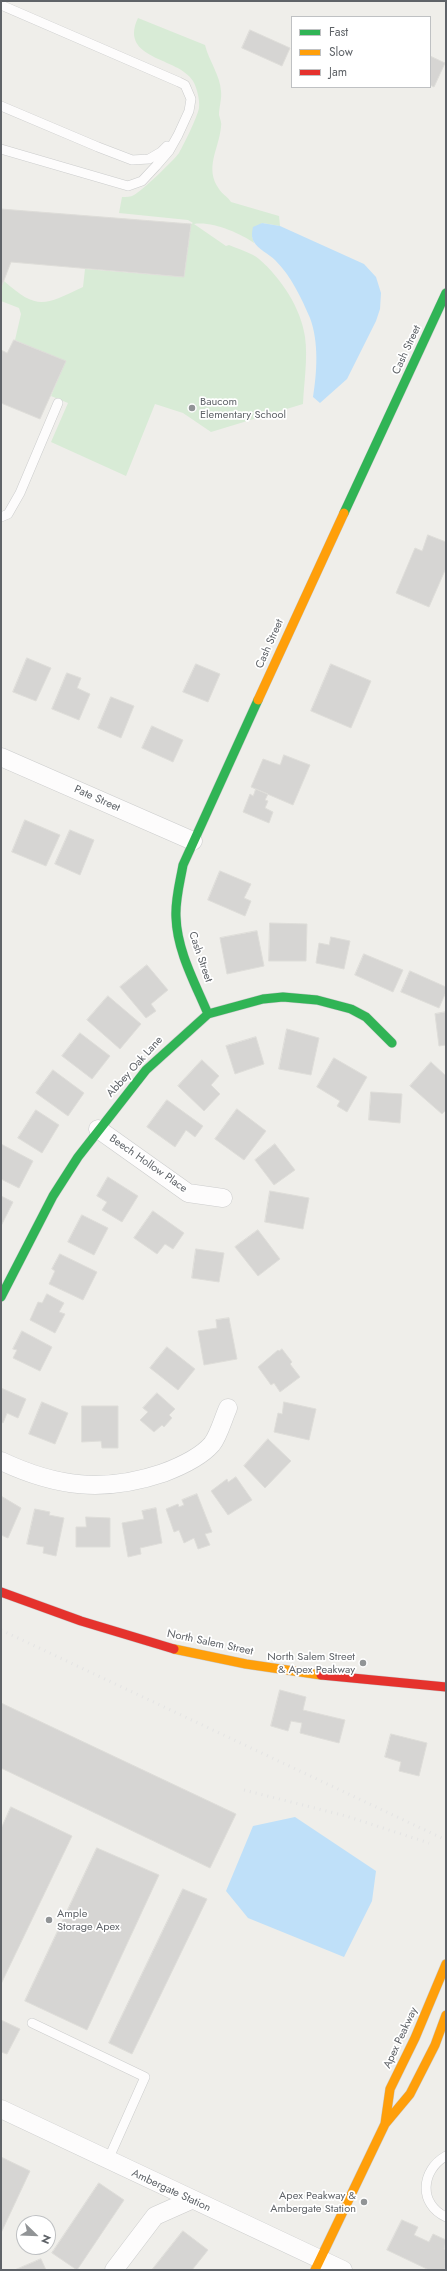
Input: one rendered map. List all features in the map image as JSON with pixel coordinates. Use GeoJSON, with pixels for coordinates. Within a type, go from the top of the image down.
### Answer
{"type":"FeatureCollection","features":[{"type":"Feature","properties":{"kind":"street","name":"Cash Street"},"geometry":{"type":"LineString","coordinates":[[208,1014],[183,953],[176,917],[178,890],[183,865],[446,293]]}},
{"type":"Feature","properties":{"kind":"street","name":"Pate Street"},"geometry":{"type":"LineString","coordinates":[[1,757],[193,841]]}},
{"type":"Feature","properties":{"kind":"street","name":"Abbey Oak Lane"},"geometry":{"type":"LineString","coordinates":[[1,1297],[53,1196],[98,1129],[146,1070],[208,1014],[263,999],[289,998],[317,1000],[351,1009],[366,1017],[392,1043]]}},
{"type":"Feature","properties":{"kind":"street","name":"Beech Hollow Place"},"geometry":{"type":"LineString","coordinates":[[98,1129],[188,1193],[224,1198]]}},
{"type":"Feature","properties":{"kind":"street"},"geometry":{"type":"LineString","coordinates":[[1,1461],[39,1476],[70,1484],[115,1485],[143,1480],[176,1469],[200,1455],[212,1443],[228,1408]]}},
{"type":"Feature","properties":{"kind":"street","name":"North Salem Street"},"geometry":{"type":"LineString","coordinates":[[1,1592],[62,1614],[163,1645],[217,1659],[366,1680],[446,1687]]}},
{"type":"Feature","properties":{"kind":"street","name":"Apex Peakway"},"geometry":{"type":"LineString","coordinates":[[385,2124],[390,2089],[425,2017],[446,1964]]}},
{"type":"Feature","properties":{"kind":"street","name":"Apex Peakway"},"geometry":{"type":"LineString","coordinates":[[318,2265],[385,2124],[410,2094],[440,2049],[446,2015]]}},
{"type":"Feature","properties":{"kind":"street","name":"Ambergate Station"},"geometry":{"type":"LineString","coordinates":[[1,2109],[191,2200],[318,2265],[343,2270]]}},
{"type":"Feature","properties":{"kind":"street"},"geometry":{"type":"LineString","coordinates":[[114,2270],[155,2216],[191,2200]]}},
{"type":"Feature","properties":{"kind":"lane"},"geometry":{"type":"LineString","coordinates":[[1,5],[185,85],[191,100],[178,135],[169,151],[142,181],[128,186],[1,149]]}},
{"type":"Feature","properties":{"kind":"lane"},"geometry":{"type":"LineString","coordinates":[[1,106],[98,148],[132,160],[149,159],[161,152],[178,135]]}},
{"type":"Feature","properties":{"kind":"lane"},"geometry":{"type":"LineString","coordinates":[[1,517],[8,514],[20,493],[58,403]]}},
{"type":"Feature","properties":{"kind":"lane"},"geometry":{"type":"LineString","coordinates":[[32,2023],[145,2077],[108,2160]]}},
{"type":"Feature","properties":{"kind":"lane"},"geometry":{"type":"LineString","coordinates":[[446,2156],[434,2164],[429,2173],[425,2192],[430,2204],[446,2217]]}},
{"type":"Feature","properties":{"kind":"green space"},"geometry":{"type":"Polygon","coordinates":[[[138,18],[205,45],[219,79],[221,91],[219,115],[221,126],[213,166],[215,181],[220,191],[231,202],[279,216],[280,226],[262,223],[252,236],[254,243],[241,235],[217,226],[209,224],[194,224],[226,246],[229,245],[256,257],[275,275],[289,294],[303,326],[306,345],[306,362],[303,404],[211,432],[183,413],[155,404],[126,476],[51,442],[68,403],[51,396],[65,362],[15,340],[21,314],[19,308],[1,301],[1,288],[4,281],[25,297],[34,301],[42,302],[59,298],[83,287],[85,269],[184,277],[191,224],[193,223],[188,220],[119,213],[122,197],[131,196],[138,192],[158,175],[179,153],[199,108],[199,98],[196,87],[186,73],[143,50],[136,42],[134,32],[138,18]]]}},
{"type":"Feature","properties":{"kind":"water"},"geometry":{"type":"Polygon","coordinates":[[[262,223],[280,226],[364,264],[376,277],[381,293],[380,309],[376,321],[347,379],[320,403],[313,397],[316,347],[313,327],[291,280],[281,266],[254,242],[252,236],[253,227],[262,223]]]}},
{"type":"Feature","properties":{"kind":"water"},"geometry":{"type":"Polygon","coordinates":[[[295,1817],[376,1871],[372,1901],[344,1957],[248,1918],[226,1891],[253,1826],[295,1817]]]}},
{"type":"Feature","properties":{"kind":"building"},"geometry":{"type":"Polygon","coordinates":[[[250,30],[290,48],[282,66],[242,48],[250,30]]]}},
{"type":"Feature","properties":{"kind":"building"},"geometry":{"type":"Polygon","coordinates":[[[431,56],[445,63],[434,87],[431,86],[431,56]]]}},
{"type":"Feature","properties":{"kind":"building"},"geometry":{"type":"Polygon","coordinates":[[[1,209],[191,224],[184,277],[11,262],[1,288],[1,209]]]}},
{"type":"Feature","properties":{"kind":"building"},"geometry":{"type":"Polygon","coordinates":[[[14,340],[66,361],[40,419],[1,403],[1,350],[7,353],[14,340]]]}},
{"type":"Feature","properties":{"kind":"building"},"geometry":{"type":"Polygon","coordinates":[[[428,535],[446,542],[446,568],[429,607],[396,593],[415,548],[422,551],[428,535]]]}},
{"type":"Feature","properties":{"kind":"building"},"geometry":{"type":"Polygon","coordinates":[[[27,658],[51,668],[36,701],[13,692],[27,658]]]}},
{"type":"Feature","properties":{"kind":"building"},"geometry":{"type":"Polygon","coordinates":[[[196,664],[220,674],[208,702],[183,692],[196,664]]]}},
{"type":"Feature","properties":{"kind":"building"},"geometry":{"type":"Polygon","coordinates":[[[331,664],[371,681],[351,728],[311,711],[331,664]]]}},
{"type":"Feature","properties":{"kind":"building"},"geometry":{"type":"Polygon","coordinates":[[[67,673],[81,678],[77,688],[90,694],[79,720],[52,709],[67,673]]]}},
{"type":"Feature","properties":{"kind":"building"},"geometry":{"type":"Polygon","coordinates":[[[111,697],[134,706],[121,738],[98,728],[111,697]]]}},
{"type":"Feature","properties":{"kind":"building"},"geometry":{"type":"Polygon","coordinates":[[[152,726],[183,740],[173,762],[142,748],[152,726]]]}},
{"type":"Feature","properties":{"kind":"building"},"geometry":{"type":"Polygon","coordinates":[[[284,755],[310,765],[293,805],[251,787],[263,759],[280,765],[284,755]]]}},
{"type":"Feature","properties":{"kind":"building"},"geometry":{"type":"Polygon","coordinates":[[[256,789],[268,794],[265,800],[268,801],[265,808],[273,812],[269,823],[243,812],[250,794],[253,796],[256,789]]]}},
{"type":"Feature","properties":{"kind":"building"},"geometry":{"type":"Polygon","coordinates":[[[25,820],[60,835],[46,866],[12,852],[25,820]]]}},
{"type":"Feature","properties":{"kind":"building"},"geometry":{"type":"Polygon","coordinates":[[[70,830],[94,840],[80,875],[55,864],[70,830]]]}},
{"type":"Feature","properties":{"kind":"building"},"geometry":{"type":"Polygon","coordinates":[[[220,871],[251,884],[244,898],[251,901],[245,916],[208,900],[220,871]]]}},
{"type":"Feature","properties":{"kind":"building"},"geometry":{"type":"Polygon","coordinates":[[[270,923],[307,924],[306,961],[269,961],[270,923]]]}},
{"type":"Feature","properties":{"kind":"building"},"geometry":{"type":"Polygon","coordinates":[[[257,931],[264,966],[227,974],[220,938],[257,931]]]}},
{"type":"Feature","properties":{"kind":"building"},"geometry":{"type":"Polygon","coordinates":[[[331,937],[350,941],[344,969],[316,963],[319,943],[329,945],[331,937]]]}},
{"type":"Feature","properties":{"kind":"building"},"geometry":{"type":"Polygon","coordinates":[[[364,954],[403,970],[393,992],[355,975],[364,954]]]}},
{"type":"Feature","properties":{"kind":"building"},"geometry":{"type":"Polygon","coordinates":[[[147,965],[168,990],[151,1004],[156,1011],[146,1018],[120,987],[147,965]]]}},
{"type":"Feature","properties":{"kind":"building"},"geometry":{"type":"Polygon","coordinates":[[[410,971],[446,987],[446,992],[439,1008],[401,992],[410,971]]]}},
{"type":"Feature","properties":{"kind":"building"},"geometry":{"type":"Polygon","coordinates":[[[108,996],[141,1024],[120,1049],[87,1020],[108,996]]]}},
{"type":"Feature","properties":{"kind":"building"},"geometry":{"type":"Polygon","coordinates":[[[446,1012],[446,1045],[439,1046],[435,1014],[446,1012]]]}},
{"type":"Feature","properties":{"kind":"building"},"geometry":{"type":"Polygon","coordinates":[[[287,1029],[319,1038],[311,1075],[279,1069],[287,1029]]]}},
{"type":"Feature","properties":{"kind":"building"},"geometry":{"type":"Polygon","coordinates":[[[80,1033],[110,1056],[92,1079],[62,1056],[80,1033]]]}},
{"type":"Feature","properties":{"kind":"building"},"geometry":{"type":"Polygon","coordinates":[[[256,1037],[264,1064],[235,1074],[226,1046],[256,1037]]]}},
{"type":"Feature","properties":{"kind":"building"},"geometry":{"type":"Polygon","coordinates":[[[334,1058],[367,1077],[347,1112],[337,1106],[340,1101],[317,1087],[334,1058]]]}},
{"type":"Feature","properties":{"kind":"building"},"geometry":{"type":"Polygon","coordinates":[[[202,1060],[219,1076],[211,1085],[220,1094],[204,1111],[178,1086],[202,1060]]]}},
{"type":"Feature","properties":{"kind":"building"},"geometry":{"type":"Polygon","coordinates":[[[431,1062],[446,1076],[446,1110],[442,1114],[410,1086],[431,1062]]]}},
{"type":"Feature","properties":{"kind":"building"},"geometry":{"type":"Polygon","coordinates":[[[53,1070],[84,1093],[68,1116],[36,1093],[53,1070]]]}},
{"type":"Feature","properties":{"kind":"building"},"geometry":{"type":"Polygon","coordinates":[[[371,1092],[402,1094],[400,1123],[369,1120],[371,1092]]]}},
{"type":"Feature","properties":{"kind":"building"},"geometry":{"type":"Polygon","coordinates":[[[167,1100],[203,1126],[195,1137],[186,1130],[175,1147],[147,1127],[167,1100]]]}},
{"type":"Feature","properties":{"kind":"building"},"geometry":{"type":"Polygon","coordinates":[[[237,1109],[266,1131],[244,1160],[215,1139],[237,1109]]]}},
{"type":"Feature","properties":{"kind":"building"},"geometry":{"type":"Polygon","coordinates":[[[36,1110],[59,1125],[42,1153],[18,1138],[36,1110]]]}},
{"type":"Feature","properties":{"kind":"building"},"geometry":{"type":"Polygon","coordinates":[[[1,1144],[33,1161],[19,1188],[1,1179],[1,1144]]]}},
{"type":"Feature","properties":{"kind":"building"},"geometry":{"type":"Polygon","coordinates":[[[275,1144],[295,1170],[274,1185],[255,1160],[275,1144]]]}},
{"type":"Feature","properties":{"kind":"building"},"geometry":{"type":"Polygon","coordinates":[[[108,1177],[138,1196],[122,1222],[102,1210],[107,1202],[97,1196],[108,1177]]]}},
{"type":"Feature","properties":{"kind":"building"},"geometry":{"type":"Polygon","coordinates":[[[270,1191],[309,1198],[303,1229],[265,1222],[270,1191]]]}},
{"type":"Feature","properties":{"kind":"building"},"geometry":{"type":"Polygon","coordinates":[[[1,1196],[13,1202],[1,1226],[1,1196]]]}},
{"type":"Feature","properties":{"kind":"building"},"geometry":{"type":"Polygon","coordinates":[[[153,1211],[184,1233],[173,1249],[165,1244],[157,1254],[134,1238],[153,1211]]]}},
{"type":"Feature","properties":{"kind":"building"},"geometry":{"type":"Polygon","coordinates":[[[82,1215],[108,1228],[94,1255],[68,1242],[82,1215]]]}},
{"type":"Feature","properties":{"kind":"building"},"geometry":{"type":"Polygon","coordinates":[[[258,1230],[280,1259],[258,1276],[235,1247],[258,1230]]]}},
{"type":"Feature","properties":{"kind":"building"},"geometry":{"type":"Polygon","coordinates":[[[196,1249],[224,1253],[219,1282],[192,1278],[196,1249]]]}},
{"type":"Feature","properties":{"kind":"building"},"geometry":{"type":"Polygon","coordinates":[[[60,1254],[97,1272],[83,1300],[49,1284],[55,1271],[52,1269],[60,1254]]]}},
{"type":"Feature","properties":{"kind":"building"},"geometry":{"type":"Polygon","coordinates":[[[47,1294],[64,1303],[59,1312],[65,1314],[55,1333],[30,1320],[38,1302],[42,1303],[47,1294]]]}},
{"type":"Feature","properties":{"kind":"building"},"geometry":{"type":"Polygon","coordinates":[[[229,1318],[237,1359],[204,1365],[198,1331],[217,1328],[216,1320],[229,1318]]]}},
{"type":"Feature","properties":{"kind":"building"},"geometry":{"type":"Polygon","coordinates":[[[22,1331],[52,1347],[40,1371],[13,1358],[17,1350],[13,1349],[22,1331]]]}},
{"type":"Feature","properties":{"kind":"building"},"geometry":{"type":"Polygon","coordinates":[[[167,1347],[195,1369],[178,1390],[150,1368],[167,1347]]]}},
{"type":"Feature","properties":{"kind":"building"},"geometry":{"type":"Polygon","coordinates":[[[282,1349],[292,1362],[290,1364],[300,1377],[280,1392],[274,1383],[271,1385],[258,1367],[278,1350],[279,1351],[282,1349]]]}},
{"type":"Feature","properties":{"kind":"building"},"geometry":{"type":"Polygon","coordinates":[[[1,1388],[26,1399],[18,1418],[7,1413],[3,1423],[1,1422],[1,1388]]]}},
{"type":"Feature","properties":{"kind":"building"},"geometry":{"type":"Polygon","coordinates":[[[157,1393],[175,1409],[169,1415],[172,1418],[164,1427],[162,1425],[154,1432],[140,1420],[148,1412],[143,1408],[157,1393]]]}},
{"type":"Feature","properties":{"kind":"building"},"geometry":{"type":"Polygon","coordinates":[[[42,1402],[68,1413],[55,1444],[29,1434],[42,1402]]]}},
{"type":"Feature","properties":{"kind":"building"},"geometry":{"type":"Polygon","coordinates":[[[284,1402],[316,1409],[309,1440],[274,1432],[278,1413],[282,1414],[284,1402]]]}},
{"type":"Feature","properties":{"kind":"building"},"geometry":{"type":"Polygon","coordinates":[[[82,1406],[118,1406],[118,1448],[102,1448],[101,1441],[82,1442],[82,1406]]]}},
{"type":"Feature","properties":{"kind":"building"},"geometry":{"type":"Polygon","coordinates":[[[268,1439],[291,1461],[265,1488],[244,1466],[268,1439]]]}},
{"type":"Feature","properties":{"kind":"building"},"geometry":{"type":"Polygon","coordinates":[[[236,1477],[252,1500],[228,1515],[211,1491],[227,1479],[228,1482],[236,1477]]]}},
{"type":"Feature","properties":{"kind":"building"},"geometry":{"type":"Polygon","coordinates":[[[197,1494],[212,1532],[205,1534],[210,1545],[198,1549],[194,1538],[184,1543],[179,1530],[174,1532],[166,1509],[178,1504],[179,1507],[184,1505],[182,1500],[197,1494]]]}},
{"type":"Feature","properties":{"kind":"building"},"geometry":{"type":"Polygon","coordinates":[[[1,1496],[21,1508],[8,1538],[1,1535],[1,1496]]]}},
{"type":"Feature","properties":{"kind":"building"},"geometry":{"type":"Polygon","coordinates":[[[156,1508],[162,1543],[140,1548],[141,1554],[128,1557],[122,1523],[144,1519],[142,1511],[156,1508]]]}},
{"type":"Feature","properties":{"kind":"building"},"geometry":{"type":"Polygon","coordinates":[[[35,1509],[50,1512],[49,1515],[64,1518],[56,1556],[43,1553],[44,1547],[27,1544],[35,1509]]]}},
{"type":"Feature","properties":{"kind":"building"},"geometry":{"type":"Polygon","coordinates":[[[86,1517],[110,1518],[110,1547],[76,1547],[76,1527],[86,1527],[86,1517]]]}},
{"type":"Feature","properties":{"kind":"building"},"geometry":{"type":"Polygon","coordinates":[[[280,1690],[306,1697],[303,1710],[345,1720],[339,1743],[300,1733],[302,1723],[291,1721],[288,1731],[271,1726],[280,1690]]]}},
{"type":"Feature","properties":{"kind":"building"},"geometry":{"type":"Polygon","coordinates":[[[1,1703],[236,1814],[210,1868],[1,1768],[1,1703]]]}},
{"type":"Feature","properties":{"kind":"building"},"geometry":{"type":"Polygon","coordinates":[[[391,1734],[427,1743],[419,1776],[399,1771],[401,1762],[385,1757],[391,1734]]]}},
{"type":"Feature","properties":{"kind":"building"},"geometry":{"type":"Polygon","coordinates":[[[11,1807],[72,1836],[1,1984],[1,1829],[11,1807]]]}},
{"type":"Feature","properties":{"kind":"building"},"geometry":{"type":"Polygon","coordinates":[[[97,1848],[159,1875],[87,2030],[25,2001],[97,1848]]]}},
{"type":"Feature","properties":{"kind":"building"},"geometry":{"type":"Polygon","coordinates":[[[183,1889],[207,1899],[132,2054],[109,2043],[183,1889]]]}},
{"type":"Feature","properties":{"kind":"building"},"geometry":{"type":"Polygon","coordinates":[[[1,2020],[20,2029],[7,2054],[1,2052],[1,2020]]]}},
{"type":"Feature","properties":{"kind":"building"},"geometry":{"type":"Polygon","coordinates":[[[1,2157],[30,2171],[1,2233],[1,2157]]]}},
{"type":"Feature","properties":{"kind":"building"},"geometry":{"type":"Polygon","coordinates":[[[99,2183],[124,2200],[77,2270],[55,2255],[56,2247],[99,2183]]]}},
{"type":"Feature","properties":{"kind":"building"},"geometry":{"type":"Polygon","coordinates":[[[402,2220],[418,2227],[414,2235],[429,2242],[433,2234],[446,2240],[444,2249],[446,2250],[446,2270],[429,2270],[387,2250],[402,2220]]]}},
{"type":"Feature","properties":{"kind":"building"},"geometry":{"type":"Polygon","coordinates":[[[183,2231],[208,2250],[192,2270],[152,2270],[183,2231]]]}},
{"type":"Feature","properties":{"kind":"building"},"geometry":{"type":"Polygon","coordinates":[[[41,2259],[46,2270],[15,2270],[41,2259]]]}},
{"type":"Feature","properties":{"kind":"railway"},"geometry":{"type":"LineString","coordinates":[[1,1630],[446,1840]]}},
{"type":"Feature","properties":{"kind":"railway"},"geometry":{"type":"LineString","coordinates":[[244,1790],[346,1816],[429,1843]]}},
{"type":"Feature","properties":{"kind":"traffic: fast"},"geometry":{"type":"LineString","coordinates":[[344,513],[446,293]]}},
{"type":"Feature","properties":{"kind":"traffic: fast"},"geometry":{"type":"LineString","coordinates":[[208,1014],[183,954],[177,930],[176,904],[178,891],[183,865],[258,700]]}},
{"type":"Feature","properties":{"kind":"traffic: fast"},"geometry":{"type":"LineString","coordinates":[[1,1297],[53,1196],[78,1157],[146,1070],[208,1014],[263,999],[283,997],[317,1000],[351,1009],[366,1017],[392,1043]]}},
{"type":"Feature","properties":{"kind":"traffic: slow"},"geometry":{"type":"LineString","coordinates":[[258,700],[344,513]]}},
{"type":"Feature","properties":{"kind":"traffic: slow"},"geometry":{"type":"LineString","coordinates":[[174,1649],[246,1664],[321,1675]]}},
{"type":"Feature","properties":{"kind":"traffic: slow"},"geometry":{"type":"LineString","coordinates":[[385,2124],[390,2089],[415,2038],[446,1964]]}},
{"type":"Feature","properties":{"kind":"traffic: slow"},"geometry":{"type":"LineString","coordinates":[[315,2270],[385,2124],[410,2094],[435,2045],[446,2015]]}},
{"type":"Feature","properties":{"kind":"traffic: jam"},"geometry":{"type":"LineString","coordinates":[[1,1592],[81,1621],[174,1649]]}},
{"type":"Feature","properties":{"kind":"traffic: jam"},"geometry":{"type":"LineString","coordinates":[[321,1675],[446,1687]]}},
{"type":"Feature","properties":{"kind":"place","name":"Baucom Elementary School"},"geometry":{"type":"Point","coordinates":[192,408]}},
{"type":"Feature","properties":{"kind":"place","name":"North Salem Street & Apex Peakway"},"geometry":{"type":"Point","coordinates":[363,1663]}},
{"type":"Feature","properties":{"kind":"place","name":"Ample Storage Apex"},"geometry":{"type":"Point","coordinates":[49,1920]}},
{"type":"Feature","properties":{"kind":"place","name":"Apex Peakway & Ambergate Station"},"geometry":{"type":"Point","coordinates":[364,2202]}}]}
